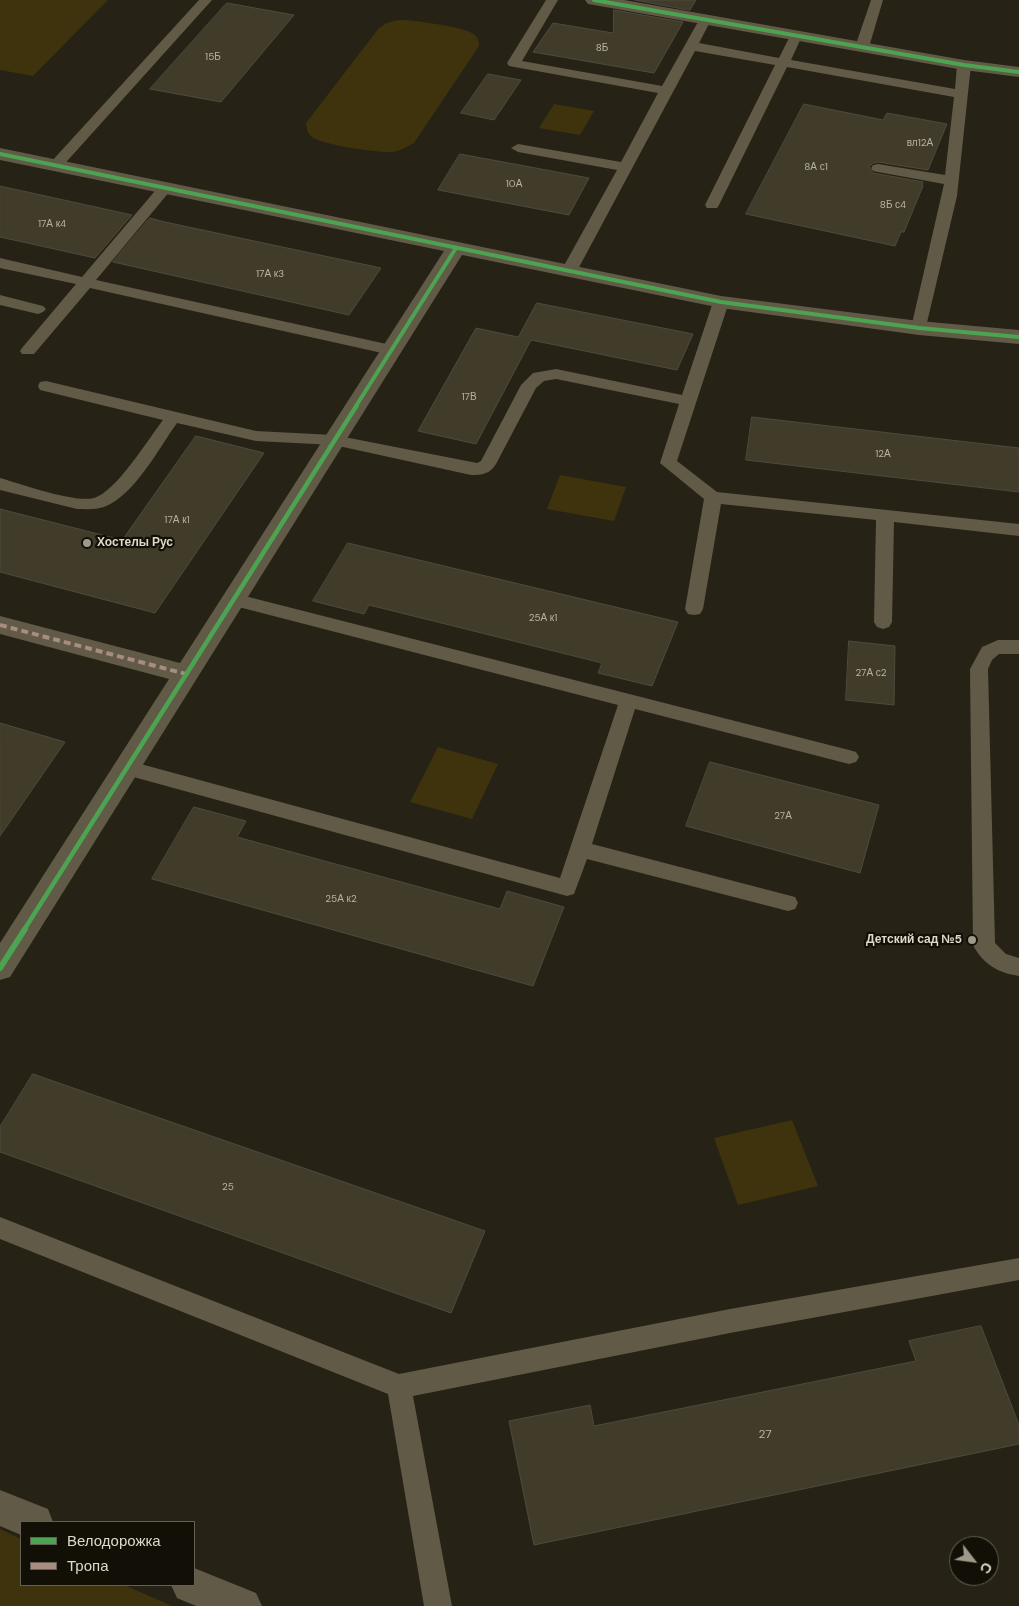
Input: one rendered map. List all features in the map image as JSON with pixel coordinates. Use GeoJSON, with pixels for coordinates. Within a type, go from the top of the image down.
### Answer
{"type":"FeatureCollection","features":[{"type":"Feature","properties":{"kind":"street"},"geometry":{"type":"LineString","coordinates":[[606,1],[964,65],[1019,72]]}},
{"type":"Feature","properties":{"kind":"street"},"geometry":{"type":"LineString","coordinates":[[0,154],[721,302],[919,328],[1019,337]]}},
{"type":"Feature","properties":{"kind":"street"},"geometry":{"type":"LineString","coordinates":[[3,958],[186,674],[456,248]]}},
{"type":"Feature","properties":{"kind":"street"},"geometry":{"type":"LineString","coordinates":[[0,625],[186,674]]}},
{"type":"Feature","properties":{"kind":"street"},"geometry":{"type":"LineString","coordinates":[[0,1508],[32,1521]]}},
{"type":"Feature","properties":{"kind":"street"},"geometry":{"type":"LineString","coordinates":[[193,1586],[243,1606]]}},
{"type":"Feature","properties":{"kind":"lane"},"geometry":{"type":"LineString","coordinates":[[55,166],[206,0]]}},
{"type":"Feature","properties":{"kind":"lane"},"geometry":{"type":"LineString","coordinates":[[552,0],[514,63],[667,91]]}},
{"type":"Feature","properties":{"kind":"lane"},"geometry":{"type":"LineString","coordinates":[[862,47],[877,0]]}},
{"type":"Feature","properties":{"kind":"lane"},"geometry":{"type":"LineString","coordinates":[[569,271],[705,20]]}},
{"type":"Feature","properties":{"kind":"lane"},"geometry":{"type":"LineString","coordinates":[[712,205],[796,36]]}},
{"type":"Feature","properties":{"kind":"lane"},"geometry":{"type":"LineString","coordinates":[[691,46],[962,94]]}},
{"type":"Feature","properties":{"kind":"lane"},"geometry":{"type":"LineString","coordinates":[[919,328],[952,181],[964,65]]}},
{"type":"Feature","properties":{"kind":"lane"},"geometry":{"type":"LineString","coordinates":[[518,148],[626,167]]}},
{"type":"Feature","properties":{"kind":"lane"},"geometry":{"type":"LineString","coordinates":[[878,168],[952,181]]}},
{"type":"Feature","properties":{"kind":"lane"},"geometry":{"type":"LineString","coordinates":[[28,351],[165,188]]}},
{"type":"Feature","properties":{"kind":"lane"},"geometry":{"type":"LineString","coordinates":[[0,263],[391,350]]}},
{"type":"Feature","properties":{"kind":"lane"},"geometry":{"type":"LineString","coordinates":[[0,300],[38,309]]}},
{"type":"Feature","properties":{"kind":"lane"},"geometry":{"type":"LineString","coordinates":[[721,302],[668,463],[713,497],[1019,530]]}},
{"type":"Feature","properties":{"kind":"lane"},"geometry":{"type":"LineString","coordinates":[[46,386],[256,436],[334,440],[471,469],[481,469],[488,464],[529,385],[539,377],[556,374],[688,401]]}},
{"type":"Feature","properties":{"kind":"lane"},"geometry":{"type":"LineString","coordinates":[[0,484],[77,503],[98,503],[116,493],[173,417]]}},
{"type":"Feature","properties":{"kind":"lane"},"geometry":{"type":"LineString","coordinates":[[694,609],[713,497]]}},
{"type":"Feature","properties":{"kind":"lane"},"geometry":{"type":"LineString","coordinates":[[883,622],[885,516]]}},
{"type":"Feature","properties":{"kind":"lane"},"geometry":{"type":"LineString","coordinates":[[233,599],[849,757]]}},
{"type":"Feature","properties":{"kind":"lane"},"geometry":{"type":"LineString","coordinates":[[1019,647],[992,648],[984,656],[979,669],[984,945],[993,958],[1019,967]]}},
{"type":"Feature","properties":{"kind":"lane"},"geometry":{"type":"LineString","coordinates":[[126,768],[567,888],[629,700]]}},
{"type":"Feature","properties":{"kind":"lane"},"geometry":{"type":"LineString","coordinates":[[579,849],[788,903]]}},
{"type":"Feature","properties":{"kind":"lane"},"geometry":{"type":"LineString","coordinates":[[0,1228],[399,1386],[730,1321],[1019,1269]]}},
{"type":"Feature","properties":{"kind":"lane"},"geometry":{"type":"LineString","coordinates":[[399,1386],[438,1606]]}},
{"type":"Feature","properties":{"kind":"shaded area"},"geometry":{"type":"Polygon","coordinates":[[[0,0],[108,0],[33,76],[0,70],[0,0]]]}},
{"type":"Feature","properties":{"kind":"shaded area"},"geometry":{"type":"Polygon","coordinates":[[[398,20],[436,24],[466,30],[475,35],[479,44],[414,143],[398,151],[385,152],[338,146],[312,137],[308,132],[306,123],[379,28],[387,23],[398,20]]]}},
{"type":"Feature","properties":{"kind":"shaded area"},"geometry":{"type":"Polygon","coordinates":[[[554,104],[594,111],[580,135],[539,128],[554,104]]]}},
{"type":"Feature","properties":{"kind":"shaded area"},"geometry":{"type":"Polygon","coordinates":[[[560,475],[626,487],[614,521],[547,509],[560,475]]]}},
{"type":"Feature","properties":{"kind":"shaded area"},"geometry":{"type":"Polygon","coordinates":[[[438,747],[498,764],[472,819],[410,802],[438,747]]]}},
{"type":"Feature","properties":{"kind":"shaded area"},"geometry":{"type":"Polygon","coordinates":[[[792,1120],[818,1186],[738,1205],[714,1138],[792,1120]]]}},
{"type":"Feature","properties":{"kind":"shaded area"},"geometry":{"type":"Polygon","coordinates":[[[0,1529],[20,1539],[20,1586],[126,1586],[172,1606],[0,1606],[0,1529]]]}},
{"type":"Feature","properties":{"kind":"building"},"geometry":{"type":"Polygon","coordinates":[[[635,0],[696,0],[690,10],[635,0]]]}},
{"type":"Feature","properties":{"kind":"building"},"geometry":{"type":"Polygon","coordinates":[[[227,3],[294,15],[221,102],[150,89],[227,3]]]}},
{"type":"Feature","properties":{"kind":"building"},"geometry":{"type":"Polygon","coordinates":[[[614,10],[683,22],[654,73],[533,52],[553,23],[613,33],[614,10]]]}},
{"type":"Feature","properties":{"kind":"building"},"geometry":{"type":"Polygon","coordinates":[[[488,74],[521,80],[494,120],[461,113],[488,74]]]}},
{"type":"Feature","properties":{"kind":"building"},"geometry":{"type":"Polygon","coordinates":[[[804,104],[883,120],[887,113],[947,124],[928,170],[878,162],[873,163],[869,167],[873,173],[923,182],[904,232],[901,232],[895,246],[746,214],[804,104]]]}},
{"type":"Feature","properties":{"kind":"building"},"geometry":{"type":"Polygon","coordinates":[[[460,154],[589,178],[569,215],[438,190],[460,154]]]}},
{"type":"Feature","properties":{"kind":"building"},"geometry":{"type":"Polygon","coordinates":[[[0,186],[132,215],[95,258],[0,237],[0,186]]]}},
{"type":"Feature","properties":{"kind":"building"},"geometry":{"type":"Polygon","coordinates":[[[150,218],[381,268],[349,315],[113,262],[150,218]]]}},
{"type":"Feature","properties":{"kind":"building"},"geometry":{"type":"Polygon","coordinates":[[[537,303],[693,334],[677,370],[531,340],[476,444],[418,431],[476,328],[518,337],[537,303]]]}},
{"type":"Feature","properties":{"kind":"building"},"geometry":{"type":"Polygon","coordinates":[[[752,417],[1019,448],[1019,492],[746,460],[752,417]]]}},
{"type":"Feature","properties":{"kind":"building"},"geometry":{"type":"Polygon","coordinates":[[[196,436],[264,453],[155,613],[0,572],[0,509],[122,540],[196,436]]]}},
{"type":"Feature","properties":{"kind":"building"},"geometry":{"type":"Polygon","coordinates":[[[348,543],[678,622],[652,686],[598,673],[602,663],[369,605],[364,614],[313,601],[348,543]]]}},
{"type":"Feature","properties":{"kind":"building"},"geometry":{"type":"Polygon","coordinates":[[[849,641],[895,646],[894,705],[846,700],[849,641]]]}},
{"type":"Feature","properties":{"kind":"building"},"geometry":{"type":"Polygon","coordinates":[[[0,723],[65,742],[0,836],[0,723]]]}},
{"type":"Feature","properties":{"kind":"building"},"geometry":{"type":"Polygon","coordinates":[[[710,762],[879,805],[860,873],[686,826],[710,762]]]}},
{"type":"Feature","properties":{"kind":"building"},"geometry":{"type":"Polygon","coordinates":[[[194,807],[246,821],[237,837],[500,909],[507,891],[564,907],[533,986],[152,879],[194,807]]]}},
{"type":"Feature","properties":{"kind":"building"},"geometry":{"type":"Polygon","coordinates":[[[33,1074],[485,1231],[451,1313],[0,1152],[0,1127],[33,1074]]]}},
{"type":"Feature","properties":{"kind":"building"},"geometry":{"type":"Polygon","coordinates":[[[981,1326],[1019,1425],[1019,1444],[534,1545],[509,1421],[590,1405],[594,1426],[758,1393],[916,1361],[909,1341],[981,1326]]]}},
{"type":"Feature","properties":{"kind":"marked path"},"geometry":{"type":"LineString","coordinates":[[0,625],[186,674]]}},
{"type":"Feature","properties":{"kind":"cycle path"},"geometry":{"type":"LineString","coordinates":[[594,0],[964,65],[1019,72]]}},
{"type":"Feature","properties":{"kind":"cycle path"},"geometry":{"type":"LineString","coordinates":[[0,154],[721,302],[919,328],[1019,337]]}},
{"type":"Feature","properties":{"kind":"cycle path"},"geometry":{"type":"LineString","coordinates":[[0,968],[456,248]]}},
{"type":"Feature","properties":{"kind":"place","name":"Хостелы Рус"},"geometry":{"type":"Point","coordinates":[87,543]}},
{"type":"Feature","properties":{"kind":"place","name":"Детский сад №5"},"geometry":{"type":"Point","coordinates":[972,940]}}]}
